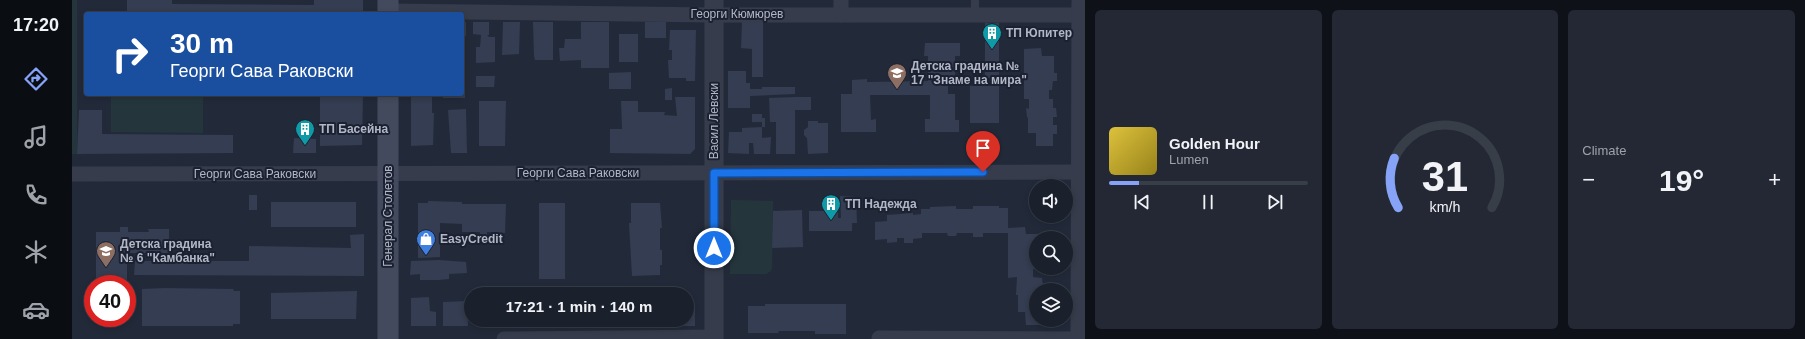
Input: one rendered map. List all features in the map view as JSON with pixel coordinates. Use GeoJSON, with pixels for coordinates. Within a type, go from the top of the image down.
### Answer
{"type":"FeatureCollection","features":[{"type":"Feature","properties":{"kind":"main road","name":"Генерал Столетов"},"geometry":{"type":"LineString","coordinates":[[388,96],[388,339]]}},
{"type":"Feature","properties":{"kind":"street","name":"Васил Левски"},"geometry":{"type":"LineString","coordinates":[[714,7],[714,338]]}},
{"type":"Feature","properties":{"kind":"street","name":"Георги Кюмюрев"},"geometry":{"type":"LineString","coordinates":[[388,8],[975,7],[1081,10]]}},
{"type":"Feature","properties":{"kind":"street"},"geometry":{"type":"LineString","coordinates":[[1078,339],[1082,172],[1081,10]]}},
{"type":"Feature","properties":{"kind":"street","name":"Георги Сава Раковски"},"geometry":{"type":"LineString","coordinates":[[72,174],[1082,172]]}},
{"type":"Feature","properties":{"kind":"street"},"geometry":{"type":"LineString","coordinates":[[504,339],[714,338]]}},
{"type":"Feature","properties":{"kind":"street"},"geometry":{"type":"LineString","coordinates":[[879,338],[1085,339]]}},
{"type":"Feature","properties":{"kind":"shaded area"},"geometry":{"type":"Polygon","coordinates":[[[72,0],[77,0],[77,154],[72,154],[72,0]]]}},
{"type":"Feature","properties":{"kind":"shaded area"},"geometry":{"type":"Polygon","coordinates":[[[111,96],[203,96],[203,133],[111,132],[111,96]]]}},
{"type":"Feature","properties":{"kind":"shaded area"},"geometry":{"type":"Polygon","coordinates":[[[731,200],[773,201],[772,267],[771,271],[766,274],[730,274],[731,200]]]}},
{"type":"Feature","properties":{"kind":"building"},"geometry":{"type":"Polygon","coordinates":[[[127,0],[172,0],[172,4],[314,5],[314,0],[363,0],[363,12],[127,12],[127,0]]]}},
{"type":"Feature","properties":{"kind":"building"},"geometry":{"type":"Polygon","coordinates":[[[464,22],[466,22],[466,36],[464,36],[464,22]]]}},
{"type":"Feature","properties":{"kind":"building"},"geometry":{"type":"Polygon","coordinates":[[[473,22],[489,22],[489,35],[487,35],[489,37],[495,37],[495,62],[476,63],[476,47],[480,47],[481,35],[473,34],[473,22]]]}},
{"type":"Feature","properties":{"kind":"building"},"geometry":{"type":"Polygon","coordinates":[[[503,22],[520,22],[519,54],[502,55],[503,22]]]}},
{"type":"Feature","properties":{"kind":"building"},"geometry":{"type":"Polygon","coordinates":[[[533,22],[553,22],[553,60],[535,60],[533,22]]]}},
{"type":"Feature","properties":{"kind":"building"},"geometry":{"type":"Polygon","coordinates":[[[581,22],[609,22],[609,68],[581,68],[581,60],[560,61],[559,48],[564,48],[565,39],[581,39],[581,22]]]}},
{"type":"Feature","properties":{"kind":"building"},"geometry":{"type":"Polygon","coordinates":[[[645,22],[666,22],[666,38],[645,38],[645,22]]]}},
{"type":"Feature","properties":{"kind":"building"},"geometry":{"type":"Polygon","coordinates":[[[742,22],[763,22],[763,77],[752,77],[752,49],[741,48],[742,22]]]}},
{"type":"Feature","properties":{"kind":"building","name":"ТП Юпитер"},"geometry":{"type":"Polygon","coordinates":[[[985,23],[999,23],[999,78],[985,78],[985,23]]]}},
{"type":"Feature","properties":{"kind":"building"},"geometry":{"type":"Polygon","coordinates":[[[670,30],[696,30],[695,81],[686,81],[686,78],[669,78],[668,60],[672,60],[672,50],[669,50],[670,30]]]}},
{"type":"Feature","properties":{"kind":"building"},"geometry":{"type":"Polygon","coordinates":[[[619,34],[638,34],[638,62],[619,62],[619,34]]]}},
{"type":"Feature","properties":{"kind":"building"},"geometry":{"type":"Polygon","coordinates":[[[925,43],[960,43],[960,56],[955,56],[955,82],[948,82],[948,94],[955,94],[955,120],[959,120],[959,132],[925,132],[925,119],[930,119],[930,95],[870,95],[871,120],[876,119],[876,132],[841,132],[841,94],[852,94],[852,80],[867,79],[867,82],[928,81],[928,56],[924,56],[925,43]]]}},
{"type":"Feature","properties":{"kind":"building"},"geometry":{"type":"Polygon","coordinates":[[[1041,48],[1042,56],[1054,56],[1054,73],[1057,73],[1057,81],[1053,81],[1052,90],[1049,90],[1049,99],[1053,99],[1053,108],[1056,108],[1057,117],[1053,117],[1053,125],[1057,125],[1057,134],[1053,134],[1053,146],[1036,146],[1036,133],[1028,133],[1026,108],[1029,109],[1029,99],[1024,99],[1024,49],[1041,48]]]}},
{"type":"Feature","properties":{"kind":"building"},"geometry":{"type":"Polygon","coordinates":[[[728,71],[746,71],[746,83],[750,83],[750,89],[762,89],[762,87],[795,87],[795,94],[750,96],[750,108],[728,108],[728,71]]]}},
{"type":"Feature","properties":{"kind":"building"},"geometry":{"type":"Polygon","coordinates":[[[631,72],[631,89],[609,89],[609,73],[631,72]]]}},
{"type":"Feature","properties":{"kind":"building"},"geometry":{"type":"Polygon","coordinates":[[[465,73],[465,98],[443,98],[443,96],[464,96],[465,73]]]}},
{"type":"Feature","properties":{"kind":"building"},"geometry":{"type":"Polygon","coordinates":[[[476,76],[495,76],[494,87],[476,87],[476,76]]]}},
{"type":"Feature","properties":{"kind":"building"},"geometry":{"type":"Polygon","coordinates":[[[970,86],[999,86],[999,123],[970,123],[970,86]]]}},
{"type":"Feature","properties":{"kind":"building"},"geometry":{"type":"Polygon","coordinates":[[[672,88],[672,100],[665,100],[665,89],[672,88]]]}},
{"type":"Feature","properties":{"kind":"building"},"geometry":{"type":"Polygon","coordinates":[[[320,96],[363,96],[362,145],[320,146],[320,96]]]}},
{"type":"Feature","properties":{"kind":"building"},"geometry":{"type":"Polygon","coordinates":[[[432,96],[432,113],[434,113],[433,145],[411,146],[411,97],[432,96]]]}},
{"type":"Feature","properties":{"kind":"building"},"geometry":{"type":"Polygon","coordinates":[[[675,97],[695,97],[695,149],[690,154],[610,153],[610,129],[622,129],[621,101],[638,101],[638,112],[665,112],[664,115],[677,116],[675,97]]]}},
{"type":"Feature","properties":{"kind":"building"},"geometry":{"type":"Polygon","coordinates":[[[811,97],[811,110],[795,110],[795,154],[776,154],[776,122],[770,122],[769,98],[811,97]]]}},
{"type":"Feature","properties":{"kind":"building"},"geometry":{"type":"Polygon","coordinates":[[[479,101],[506,101],[505,146],[479,146],[479,101]]]}},
{"type":"Feature","properties":{"kind":"building"},"geometry":{"type":"Polygon","coordinates":[[[466,109],[467,153],[451,153],[448,110],[466,109]]]}},
{"type":"Feature","properties":{"kind":"building"},"geometry":{"type":"Polygon","coordinates":[[[79,110],[102,110],[102,134],[233,135],[233,153],[77,154],[79,110]]]}},
{"type":"Feature","properties":{"kind":"building"},"geometry":{"type":"Polygon","coordinates":[[[752,114],[762,114],[762,118],[765,118],[765,127],[762,127],[762,122],[752,122],[752,114]]]}},
{"type":"Feature","properties":{"kind":"building"},"geometry":{"type":"Polygon","coordinates":[[[808,121],[828,123],[828,153],[808,154],[807,138],[804,135],[804,130],[808,127],[808,121]]]}},
{"type":"Feature","properties":{"kind":"building"},"geometry":{"type":"Polygon","coordinates":[[[762,127],[762,138],[771,137],[770,154],[754,154],[753,143],[749,143],[749,154],[728,153],[729,132],[742,132],[742,128],[762,127]]]}},
{"type":"Feature","properties":{"kind":"building","name":"ТП Басейна"},"geometry":{"type":"Polygon","coordinates":[[[294,138],[316,139],[316,153],[293,153],[294,138]]]}},
{"type":"Feature","properties":{"kind":"building"},"geometry":{"type":"Polygon","coordinates":[[[249,195],[257,195],[257,210],[249,210],[249,195]]]}},
{"type":"Feature","properties":{"kind":"building","name":"ТП Надежда"},"geometry":{"type":"Polygon","coordinates":[[[840,196],[856,197],[857,223],[852,223],[852,231],[809,231],[809,211],[838,211],[838,218],[841,218],[840,196]]]}},
{"type":"Feature","properties":{"kind":"building"},"geometry":{"type":"Polygon","coordinates":[[[428,201],[462,202],[462,204],[506,204],[505,233],[487,232],[487,235],[480,234],[480,232],[462,232],[462,224],[440,223],[440,257],[418,258],[418,203],[428,203],[428,201]]]}},
{"type":"Feature","properties":{"kind":"building"},"geometry":{"type":"Polygon","coordinates":[[[271,202],[356,202],[356,227],[271,227],[271,202]]]}},
{"type":"Feature","properties":{"kind":"building"},"geometry":{"type":"Polygon","coordinates":[[[539,203],[565,203],[565,279],[539,279],[539,203]]]}},
{"type":"Feature","properties":{"kind":"building"},"geometry":{"type":"Polygon","coordinates":[[[631,203],[660,203],[662,228],[660,228],[660,250],[662,250],[662,265],[660,265],[660,275],[632,276],[629,223],[631,223],[631,203]]]}},
{"type":"Feature","properties":{"kind":"building"},"geometry":{"type":"Polygon","coordinates":[[[956,206],[956,209],[973,209],[973,206],[999,206],[999,208],[1008,208],[1008,228],[1025,227],[1026,234],[1029,234],[1029,275],[1042,278],[1043,283],[1029,283],[1029,325],[1026,325],[1025,312],[1018,312],[1018,295],[1016,295],[1017,277],[1008,278],[1008,233],[983,233],[983,237],[973,237],[973,233],[957,233],[956,236],[948,236],[947,233],[922,233],[922,238],[913,239],[913,243],[904,243],[904,238],[897,238],[897,242],[887,243],[887,239],[875,240],[875,222],[887,221],[887,215],[913,213],[913,215],[921,214],[921,209],[930,209],[930,207],[956,206]]]}},
{"type":"Feature","properties":{"kind":"building"},"geometry":{"type":"Polygon","coordinates":[[[802,210],[803,247],[772,248],[773,211],[802,210]]]}},
{"type":"Feature","properties":{"kind":"building"},"geometry":{"type":"Polygon","coordinates":[[[120,227],[128,227],[128,232],[149,232],[148,229],[169,229],[169,253],[127,253],[127,275],[96,275],[96,232],[120,232],[120,227]]]}},
{"type":"Feature","properties":{"kind":"building"},"geometry":{"type":"Polygon","coordinates":[[[364,234],[364,276],[134,275],[135,261],[249,261],[249,246],[351,248],[350,235],[364,234]]]}},
{"type":"Feature","properties":{"kind":"building"},"geometry":{"type":"Polygon","coordinates":[[[439,260],[466,262],[467,273],[449,274],[449,279],[439,280],[420,280],[420,274],[410,275],[411,261],[439,260]]]}},
{"type":"Feature","properties":{"kind":"building"},"geometry":{"type":"Polygon","coordinates":[[[142,289],[233,289],[234,291],[240,291],[240,324],[233,324],[233,326],[142,326],[142,289]]]}},
{"type":"Feature","properties":{"kind":"building"},"geometry":{"type":"Polygon","coordinates":[[[357,291],[356,319],[271,319],[271,293],[357,291]]]}},
{"type":"Feature","properties":{"kind":"building"},"geometry":{"type":"Polygon","coordinates":[[[429,297],[430,311],[436,312],[436,326],[411,326],[411,298],[429,297]]]}},
{"type":"Feature","properties":{"kind":"building"},"geometry":{"type":"Polygon","coordinates":[[[464,301],[464,326],[443,326],[443,302],[464,301]]]}},
{"type":"Feature","properties":{"kind":"building"},"geometry":{"type":"Polygon","coordinates":[[[765,304],[846,304],[846,334],[815,334],[815,331],[748,333],[748,306],[765,306],[765,304]]]}},
{"type":"Feature","properties":{"kind":"building"},"geometry":{"type":"Polygon","coordinates":[[[694,307],[695,307],[694,326],[694,307]]]}},
{"type":"Feature","properties":{"kind":"place","name":"ТП Юпитер"},"geometry":{"type":"Point","coordinates":[992,50]}},
{"type":"Feature","properties":{"kind":"place","name":"Детска градина № 17 \"Знаме на мира\""},"geometry":{"type":"Point","coordinates":[897,90]}},
{"type":"Feature","properties":{"kind":"place","name":"ТП Басейна"},"geometry":{"type":"Point","coordinates":[305,146]}},
{"type":"Feature","properties":{"kind":"place","name":"ТП Надежда"},"geometry":{"type":"Point","coordinates":[831,221]}},
{"type":"Feature","properties":{"kind":"place","name":"EasyCredit"},"geometry":{"type":"Point","coordinates":[426,256]}},
{"type":"Feature","properties":{"kind":"place","name":"Детска градина № 6 \"Камбанка\""},"geometry":{"type":"Point","coordinates":[106,268]}},
{"type":"Feature","properties":{"kind":"route"},"geometry":{"type":"LineString","coordinates":[[714,248],[714,173],[983,172]]}}]}
